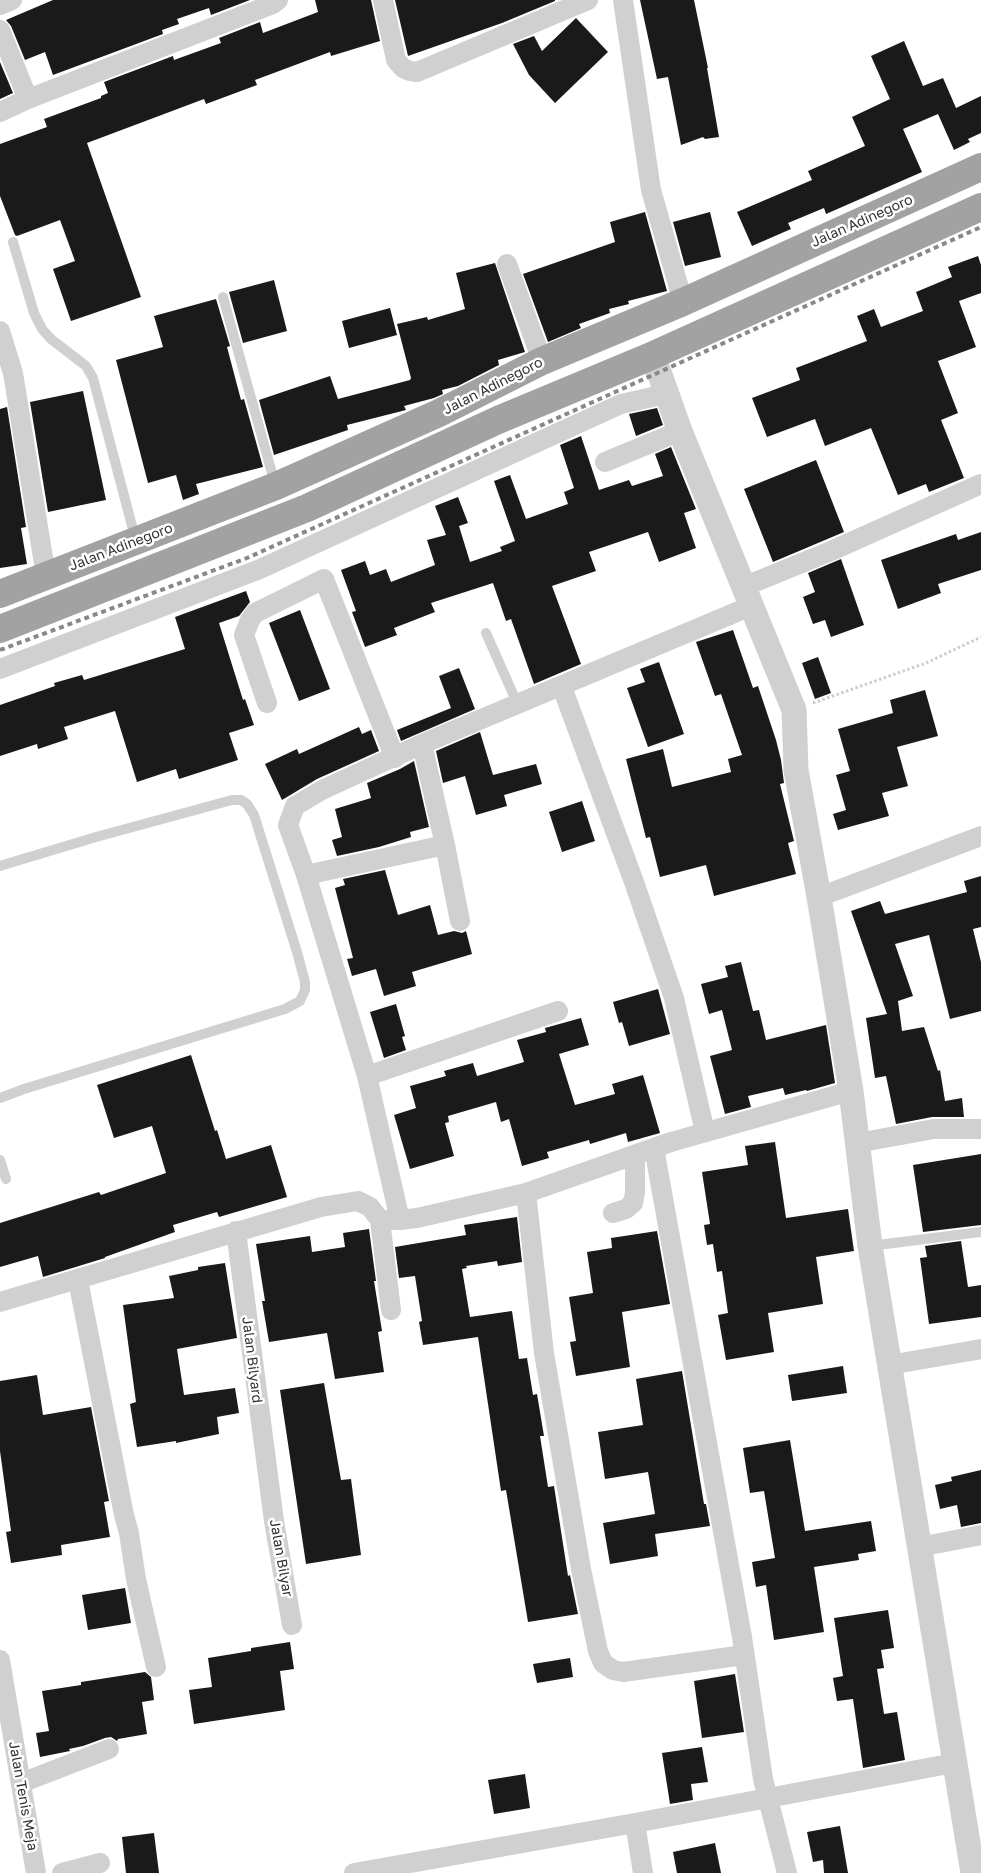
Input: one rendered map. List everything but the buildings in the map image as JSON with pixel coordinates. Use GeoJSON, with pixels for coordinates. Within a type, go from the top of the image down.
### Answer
{"type":"FeatureCollection","features":[{"type":"Feature","properties":{"kind":"highway","name":"Jalan Adinegoro"},"geometry":{"type":"LineString","coordinates":[[0,594],[276,486],[439,413],[542,361],[683,302],[981,168]]}},
{"type":"Feature","properties":{"kind":"highway"},"geometry":{"type":"LineString","coordinates":[[0,630],[307,508],[498,420],[650,357],[981,207]]}},
{"type":"Feature","properties":{"kind":"street"},"geometry":{"type":"LineString","coordinates":[[0,5],[12,0]]}},
{"type":"Feature","properties":{"kind":"street"},"geometry":{"type":"LineString","coordinates":[[0,112],[28,99],[273,4],[278,0]]}},
{"type":"Feature","properties":{"kind":"street"},"geometry":{"type":"LineString","coordinates":[[383,0],[396,60],[403,68],[417,72],[588,0]]}},
{"type":"Feature","properties":{"kind":"street"},"geometry":{"type":"LineString","coordinates":[[623,0],[651,190],[683,302]]}},
{"type":"Feature","properties":{"kind":"street"},"geometry":{"type":"LineString","coordinates":[[0,30],[28,99]]}},
{"type":"Feature","properties":{"kind":"street"},"geometry":{"type":"LineString","coordinates":[[507,264],[542,361]]}},
{"type":"Feature","properties":{"kind":"street"},"geometry":{"type":"LineString","coordinates":[[0,331],[46,576]]}},
{"type":"Feature","properties":{"kind":"street"},"geometry":{"type":"LineString","coordinates":[[650,357],[658,372],[680,431],[794,710],[796,770],[820,897],[851,1091],[870,1246],[973,1873]]}},
{"type":"Feature","properties":{"kind":"street"},"geometry":{"type":"LineString","coordinates":[[0,669],[260,569],[621,404],[666,394]]}},
{"type":"Feature","properties":{"kind":"street"},"geometry":{"type":"LineString","coordinates":[[604,462],[680,431]]}},
{"type":"Feature","properties":{"kind":"street"},"geometry":{"type":"LineString","coordinates":[[392,1310],[390,1220],[368,1076],[306,875],[288,825],[295,806],[322,790],[422,744],[562,687],[747,597],[857,540],[981,484]]}},
{"type":"Feature","properties":{"kind":"street"},"geometry":{"type":"LineString","coordinates":[[268,703],[244,635],[250,620],[255,613],[324,580],[395,758]]}},
{"type":"Feature","properties":{"kind":"street"},"geometry":{"type":"LineString","coordinates":[[562,687],[634,882],[674,998],[705,1132]]}},
{"type":"Feature","properties":{"kind":"street"},"geometry":{"type":"LineString","coordinates":[[422,744],[460,921]]}},
{"type":"Feature","properties":{"kind":"street"},"geometry":{"type":"LineString","coordinates":[[820,897],[981,836]]}},
{"type":"Feature","properties":{"kind":"street"},"geometry":{"type":"LineString","coordinates":[[306,875],[445,845]]}},
{"type":"Feature","properties":{"kind":"street"},"geometry":{"type":"LineString","coordinates":[[368,1076],[558,1011]]}},
{"type":"Feature","properties":{"kind":"street"},"geometry":{"type":"LineString","coordinates":[[0,1302],[321,1207],[358,1201],[390,1220],[417,1218],[526,1193],[654,1148],[851,1091]]}},
{"type":"Feature","properties":{"kind":"street"},"geometry":{"type":"LineString","coordinates":[[858,1143],[934,1130],[981,1129]]}},
{"type":"Feature","properties":{"kind":"street"},"geometry":{"type":"LineString","coordinates":[[654,1148],[744,1655],[762,1779],[787,1873]]}},
{"type":"Feature","properties":{"kind":"street"},"geometry":{"type":"LineString","coordinates":[[612,1213],[626,1209],[633,1202],[635,1192],[635,1155]]}},
{"type":"Feature","properties":{"kind":"street"},"geometry":{"type":"LineString","coordinates":[[526,1193],[546,1363],[581,1569],[598,1652],[603,1663],[613,1670],[623,1672],[744,1655]]}},
{"type":"Feature","properties":{"kind":"street","name":"Jalan Bilyard"},"geometry":{"type":"LineString","coordinates":[[236,1231],[270,1490]]}},
{"type":"Feature","properties":{"kind":"street"},"geometry":{"type":"LineString","coordinates":[[78,1280],[129,1533],[136,1579],[156,1667]]}},
{"type":"Feature","properties":{"kind":"street"},"geometry":{"type":"LineString","coordinates":[[889,1365],[981,1349]]}},
{"type":"Feature","properties":{"kind":"street","name":"Jalan Bilyar"},"geometry":{"type":"LineString","coordinates":[[270,1490],[292,1625]]}},
{"type":"Feature","properties":{"kind":"street"},"geometry":{"type":"LineString","coordinates":[[919,1546],[981,1535]]}},
{"type":"Feature","properties":{"kind":"street","name":"Jalan Tenis Meja"},"geometry":{"type":"LineString","coordinates":[[0,1660],[36,1873]]}},
{"type":"Feature","properties":{"kind":"street"},"geometry":{"type":"LineString","coordinates":[[20,1784],[110,1749]]}},
{"type":"Feature","properties":{"kind":"street"},"geometry":{"type":"LineString","coordinates":[[354,1873],[768,1799],[954,1763]]}},
{"type":"Feature","properties":{"kind":"street"},"geometry":{"type":"LineString","coordinates":[[635,1823],[643,1873]]}},
{"type":"Feature","properties":{"kind":"street"},"geometry":{"type":"LineString","coordinates":[[62,1873],[100,1863]]}},
{"type":"Feature","properties":{"kind":"lane"},"geometry":{"type":"LineString","coordinates":[[13,242],[34,314],[42,329],[51,340],[86,366],[93,378],[136,542]]}},
{"type":"Feature","properties":{"kind":"lane"},"geometry":{"type":"LineString","coordinates":[[223,297],[276,486]]}},
{"type":"Feature","properties":{"kind":"lane"},"geometry":{"type":"LineString","coordinates":[[486,632],[518,705]]}},
{"type":"Feature","properties":{"kind":"lane"},"geometry":{"type":"LineString","coordinates":[[0,866],[105,834],[232,800],[241,800],[247,804],[254,815],[305,982],[305,990],[300,1001],[285,1009],[0,1098]]}},
{"type":"Feature","properties":{"kind":"lane"},"geometry":{"type":"LineString","coordinates":[[0,1160],[6,1179]]}},
{"type":"Feature","properties":{"kind":"lane"},"geometry":{"type":"LineString","coordinates":[[870,1246],[981,1232]]}},
{"type":"Feature","properties":{"kind":"path"},"geometry":{"type":"LineString","coordinates":[[794,710],[926,663],[981,637]]}},
{"type":"Feature","properties":{"kind":"railway"},"geometry":{"type":"LineString","coordinates":[[0,650],[247,558],[981,227]]}}]}
